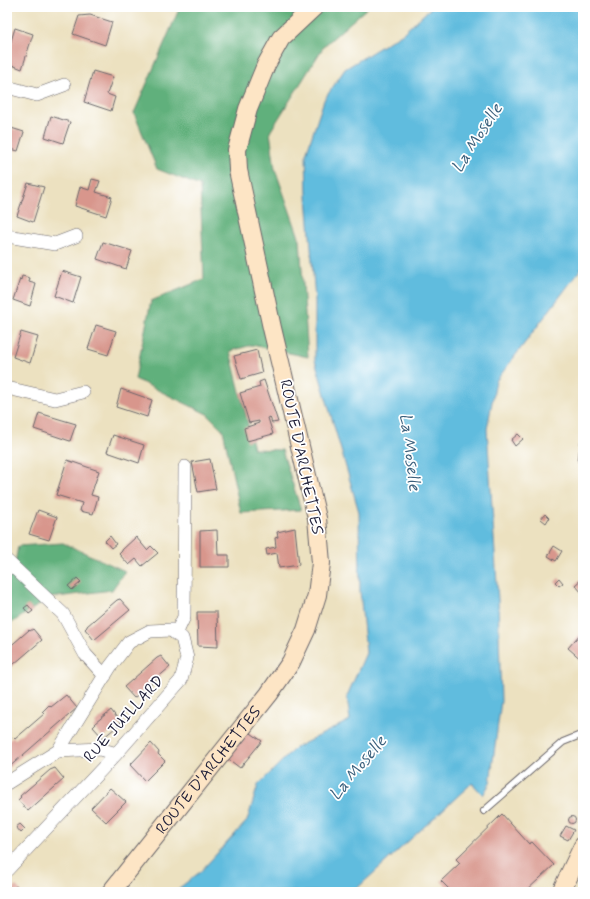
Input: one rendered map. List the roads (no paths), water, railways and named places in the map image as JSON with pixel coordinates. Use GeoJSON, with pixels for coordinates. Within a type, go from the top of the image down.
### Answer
{"type":"FeatureCollection","features":[{"type":"Feature","properties":{"kind":"street","name":"ROUTE D'ARCHETTES"},"geometry":{"type":"LineString","coordinates":[[111,892],[269,694],[291,662],[306,630],[317,595],[321,563],[317,518],[238,170],[237,150],[248,109],[266,65],[281,38],[314,7]]}},
{"type":"Feature","properties":{"kind":"street"},"geometry":{"type":"LineString","coordinates":[[7,87],[37,95],[64,85]]}},
{"type":"Feature","properties":{"kind":"street"},"geometry":{"type":"LineString","coordinates":[[7,236],[55,244],[76,236]]}},
{"type":"Feature","properties":{"kind":"street"},"geometry":{"type":"LineString","coordinates":[[7,388],[55,399],[83,392]]}},
{"type":"Feature","properties":{"kind":"street"},"geometry":{"type":"LineString","coordinates":[[7,783],[58,751],[128,642],[150,631],[171,630],[176,634],[184,617],[185,467]]}},
{"type":"Feature","properties":{"kind":"street"},"geometry":{"type":"LineString","coordinates":[[7,560],[63,614],[85,654],[105,676]]}},
{"type":"Feature","properties":{"kind":"street","name":"RUE JUILLARD"},"geometry":{"type":"LineString","coordinates":[[7,870],[116,754],[181,680],[186,658],[182,638],[176,634]]}},
{"type":"Feature","properties":{"kind":"street"},"geometry":{"type":"LineString","coordinates":[[58,751],[100,749],[116,754]]}},
{"type":"Feature","properties":{"kind":"street"},"geometry":{"type":"LineString","coordinates":[[561,892],[583,846]]}},
{"type":"Feature","properties":{"kind":"lane"},"geometry":{"type":"LineString","coordinates":[[484,811],[563,742],[583,734]]}},
{"type":"Feature","properties":{"kind":"water","name":"La Moselle"},"geometry":{"type":"Polygon","coordinates":[[[432,7],[583,7],[583,266],[496,381],[487,429],[498,600],[501,701],[490,783],[483,795],[472,783],[354,891],[355,892],[174,892],[200,872],[247,821],[258,785],[295,748],[350,720],[347,696],[366,653],[360,591],[359,512],[315,360],[315,300],[307,196],[306,154],[324,100],[345,69],[403,33],[432,7]]]}}]}
